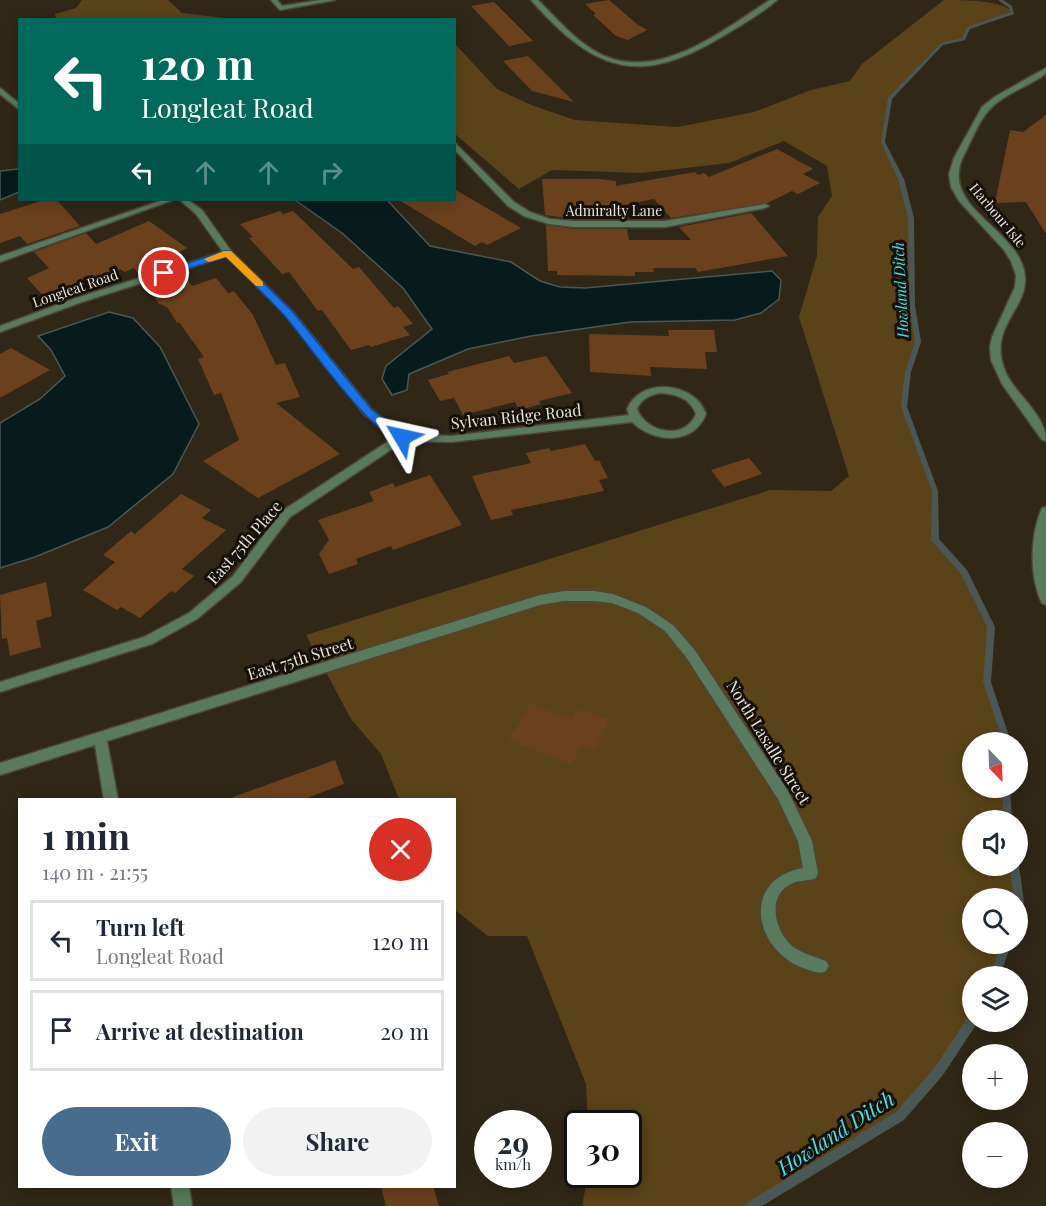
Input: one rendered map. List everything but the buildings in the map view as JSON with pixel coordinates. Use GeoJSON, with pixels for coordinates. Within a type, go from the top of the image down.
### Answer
{"type":"FeatureCollection","features":[{"type":"Feature","properties":{"kind":"street"},"geometry":{"type":"LineString","coordinates":[[274,0],[280,8],[332,0]]}},
{"type":"Feature","properties":{"kind":"street"},"geometry":{"type":"LineString","coordinates":[[534,0],[595,54],[617,61],[657,63],[684,56],[774,0]]}},
{"type":"Feature","properties":{"kind":"street","name":"Harbour Isle"},"geometry":{"type":"LineString","coordinates":[[1046,70],[1037,78],[985,108],[976,120],[954,164],[952,176],[962,198],[1011,252],[1018,266],[1019,285],[996,336],[996,358],[1006,381],[1046,438]]}},
{"type":"Feature","properties":{"kind":"street"},"geometry":{"type":"LineString","coordinates":[[1,93],[18,106]]}},
{"type":"Feature","properties":{"kind":"street","name":"Admiralty Lane"},"geometry":{"type":"LineString","coordinates":[[456,146],[511,204],[527,214],[549,221],[574,224],[665,224],[765,206]]}},
{"type":"Feature","properties":{"kind":"street"},"geometry":{"type":"LineString","coordinates":[[0,259],[167,201]]}},
{"type":"Feature","properties":{"kind":"street"},"geometry":{"type":"LineString","coordinates":[[185,201],[199,212],[228,253],[289,313],[368,412],[402,437]]}},
{"type":"Feature","properties":{"kind":"street","name":"Longleat Road"},"geometry":{"type":"LineString","coordinates":[[0,329],[79,300],[228,253]]}},
{"type":"Feature","properties":{"kind":"street"},"geometry":{"type":"LineString","coordinates":[[660,390],[679,392],[690,398],[698,405],[700,414],[695,426],[685,432],[672,434],[652,431],[641,426],[634,418],[632,409],[635,401],[643,394],[660,390]]}},
{"type":"Feature","properties":{"kind":"street","name":"Sylvan Ridge Road"},"geometry":{"type":"LineString","coordinates":[[402,437],[451,439],[634,418]]}},
{"type":"Feature","properties":{"kind":"street","name":"East 75th Place"},"geometry":{"type":"LineString","coordinates":[[0,687],[148,642],[193,616],[237,579],[286,514],[402,437]]}},
{"type":"Feature","properties":{"kind":"street"},"geometry":{"type":"LineString","coordinates":[[1046,511],[1040,527],[1039,558],[1046,600]]}},
{"type":"Feature","properties":{"kind":"street","name":"East 75th Street"},"geometry":{"type":"LineString","coordinates":[[0,769],[540,600],[564,596],[594,596],[612,599]]}},
{"type":"Feature","properties":{"kind":"street","name":"North Lasalle Street"},"geometry":{"type":"LineString","coordinates":[[612,599],[642,610],[669,628],[690,653],[789,804],[805,842],[811,873],[797,874],[778,884],[768,901],[769,923],[774,937],[786,951],[804,962],[821,966]]}},
{"type":"Feature","properties":{"kind":"street"},"geometry":{"type":"LineString","coordinates":[[100,738],[111,798]]}},
{"type":"Feature","properties":{"kind":"street"},"geometry":{"type":"LineString","coordinates":[[180,1188],[183,1206]]}},
{"type":"Feature","properties":{"kind":"shaded area"},"geometry":{"type":"Polygon","coordinates":[[[82,0],[168,0],[182,13],[224,18],[56,18],[55,14],[76,8],[82,0]]]}},
{"type":"Feature","properties":{"kind":"shaded area"},"geometry":{"type":"Polygon","coordinates":[[[944,0],[993,3],[1002,5],[1013,13],[969,27],[964,39],[942,44],[890,99],[883,142],[901,179],[911,218],[912,305],[918,342],[908,372],[904,407],[935,491],[935,540],[964,572],[991,627],[987,682],[1004,732],[962,732],[962,798],[1007,798],[1007,810],[962,810],[962,876],[1015,876],[1017,888],[962,888],[962,954],[1003,954],[998,966],[962,966],[962,1032],[965,1032],[939,1071],[900,1116],[752,1206],[582,1206],[585,1188],[642,1188],[642,1110],[587,1110],[586,1084],[527,936],[488,936],[456,911],[456,798],[399,798],[381,754],[351,719],[306,635],[770,490],[831,491],[849,476],[799,317],[817,256],[818,217],[832,196],[827,166],[784,141],[729,163],[641,173],[552,170],[519,189],[456,135],[456,45],[497,89],[531,105],[575,120],[678,127],[754,112],[811,90],[850,81],[862,64],[944,0]]]}},
{"type":"Feature","properties":{"kind":"shaded area"},"geometry":{"type":"Polygon","coordinates":[[[18,169],[18,192],[0,200],[0,171],[18,169]]]}},
{"type":"Feature","properties":{"kind":"shaded area"},"geometry":{"type":"Polygon","coordinates":[[[296,201],[388,201],[430,246],[511,262],[540,281],[560,287],[585,288],[772,271],[781,280],[779,299],[761,313],[735,320],[630,322],[531,336],[468,349],[409,374],[407,390],[392,395],[382,379],[386,366],[432,329],[403,288],[342,233],[296,201]]]}},
{"type":"Feature","properties":{"kind":"shaded area"},"geometry":{"type":"Polygon","coordinates":[[[109,312],[133,318],[160,347],[199,424],[173,474],[108,527],[35,557],[0,568],[0,423],[40,399],[65,376],[51,350],[38,336],[109,312]]]}},
{"type":"Feature","properties":{"kind":"waterway","name":"Howland Ditch"},"geometry":{"type":"LineString","coordinates":[[1000,0],[1011,7],[1013,13],[968,28],[964,39],[942,44],[890,99],[883,142],[901,179],[911,218],[912,305],[918,342],[908,372],[904,407],[935,491],[935,540],[964,572],[991,627],[987,682],[1004,732]]}},
{"type":"Feature","properties":{"kind":"waterway","name":"Howland Ditch"},"geometry":{"type":"LineString","coordinates":[[1007,798],[1007,810]]}},
{"type":"Feature","properties":{"kind":"waterway","name":"Howland Ditch"},"geometry":{"type":"LineString","coordinates":[[1015,876],[1017,888]]}},
{"type":"Feature","properties":{"kind":"waterway","name":"Howland Ditch"},"geometry":{"type":"LineString","coordinates":[[998,966],[1003,954]]}},
{"type":"Feature","properties":{"kind":"waterway","name":"Howland Ditch"},"geometry":{"type":"LineString","coordinates":[[752,1206],[900,1116],[939,1071],[965,1032]]}},
{"type":"Feature","properties":{"kind":"slow traffic"},"geometry":{"type":"LineString","coordinates":[[209,259],[228,253],[259,284]]}},
{"type":"Feature","properties":{"kind":"route"},"geometry":{"type":"LineString","coordinates":[[164,273],[228,253],[289,313],[368,412],[402,437]]}}]}
